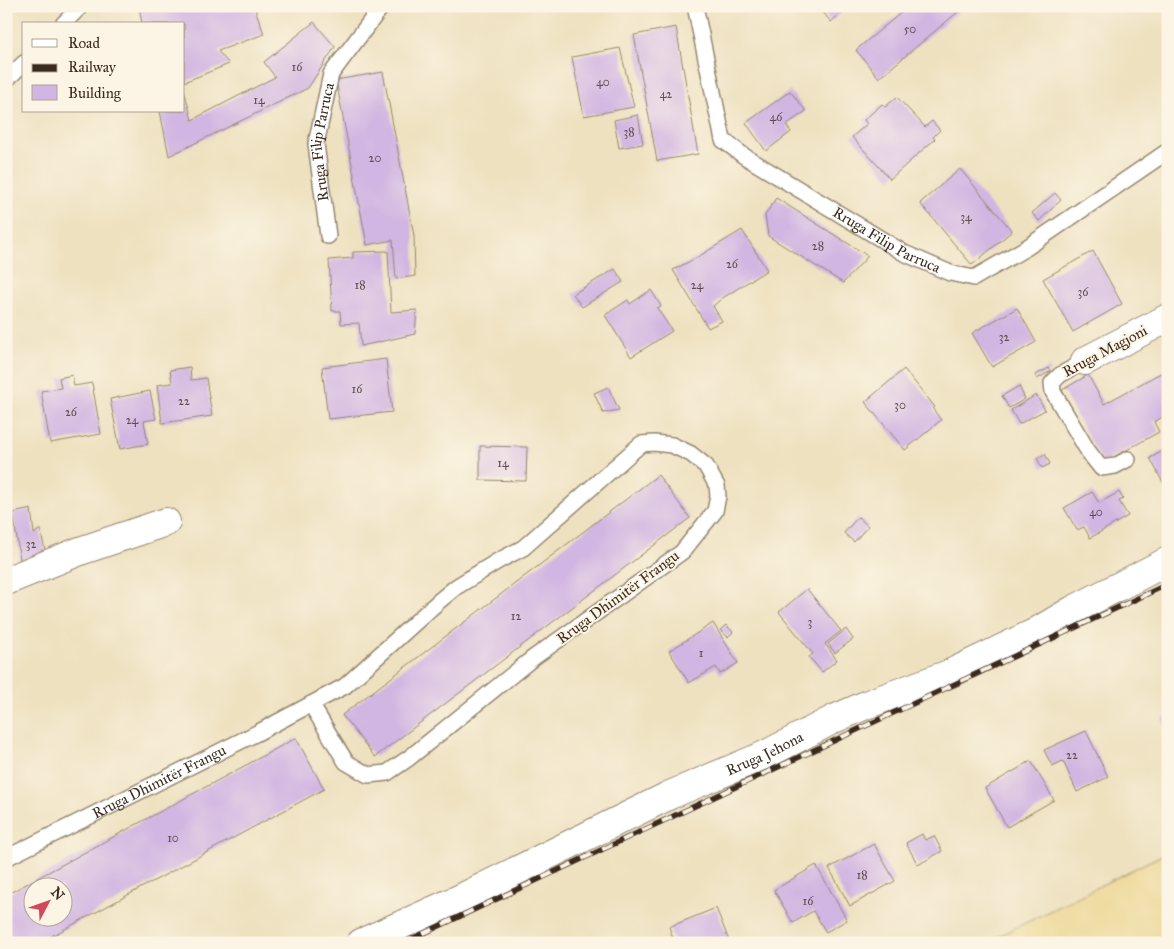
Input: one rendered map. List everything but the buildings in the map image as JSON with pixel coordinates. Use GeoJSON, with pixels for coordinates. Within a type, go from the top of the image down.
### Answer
{"type":"FeatureCollection","features":[{"type":"Feature","properties":{"kind":"street","name":"Rruga Magjoni"},"geometry":{"type":"LineString","coordinates":[[1085,361],[1168,318]]}},
{"type":"Feature","properties":{"kind":"street"},"geometry":{"type":"LineString","coordinates":[[6,581],[80,551],[166,522]]}},
{"type":"Feature","properties":{"kind":"street","name":"Rruga Jehona"},"geometry":{"type":"LineString","coordinates":[[361,943],[483,888],[670,795],[765,755],[842,715],[949,674],[1036,632],[1073,610],[1168,561]]}},
{"type":"Feature","properties":{"kind":"lane"},"geometry":{"type":"LineString","coordinates":[[65,22],[81,6]]}},
{"type":"Feature","properties":{"kind":"lane","name":"Rruga Filip Parruca"},"geometry":{"type":"LineString","coordinates":[[328,236],[316,144],[331,74],[382,6]]}},
{"type":"Feature","properties":{"kind":"lane","name":"Rruga Filip Parruca"},"geometry":{"type":"LineString","coordinates":[[695,6],[723,140],[744,156],[904,253],[950,273],[974,278],[1026,248],[1168,151]]}},
{"type":"Feature","properties":{"kind":"lane"},"geometry":{"type":"LineString","coordinates":[[6,80],[22,65]]}},
{"type":"Feature","properties":{"kind":"lane","name":"Rruga Magjoni"},"geometry":{"type":"LineString","coordinates":[[1085,361],[1060,375],[1052,383],[1053,392],[1088,451],[1102,468],[1114,466],[1128,459]]}},
{"type":"Feature","properties":{"kind":"lane","name":"Rruga Dhimitër Frangu"},"geometry":{"type":"LineString","coordinates":[[6,858],[249,738],[311,704],[345,686],[456,587],[523,548],[641,444],[654,442],[672,445],[691,454],[706,466],[717,486],[718,496],[715,511],[682,552],[533,658],[409,758],[387,773],[368,775],[346,762],[311,704]]}},
{"type":"Feature","properties":{"kind":"sand"},"geometry":{"type":"Polygon","coordinates":[[[1168,852],[1168,943],[985,943],[1168,852]]]}},
{"type":"Feature","properties":{"kind":"railway"},"geometry":{"type":"LineString","coordinates":[[403,943],[1168,584]]}}]}
